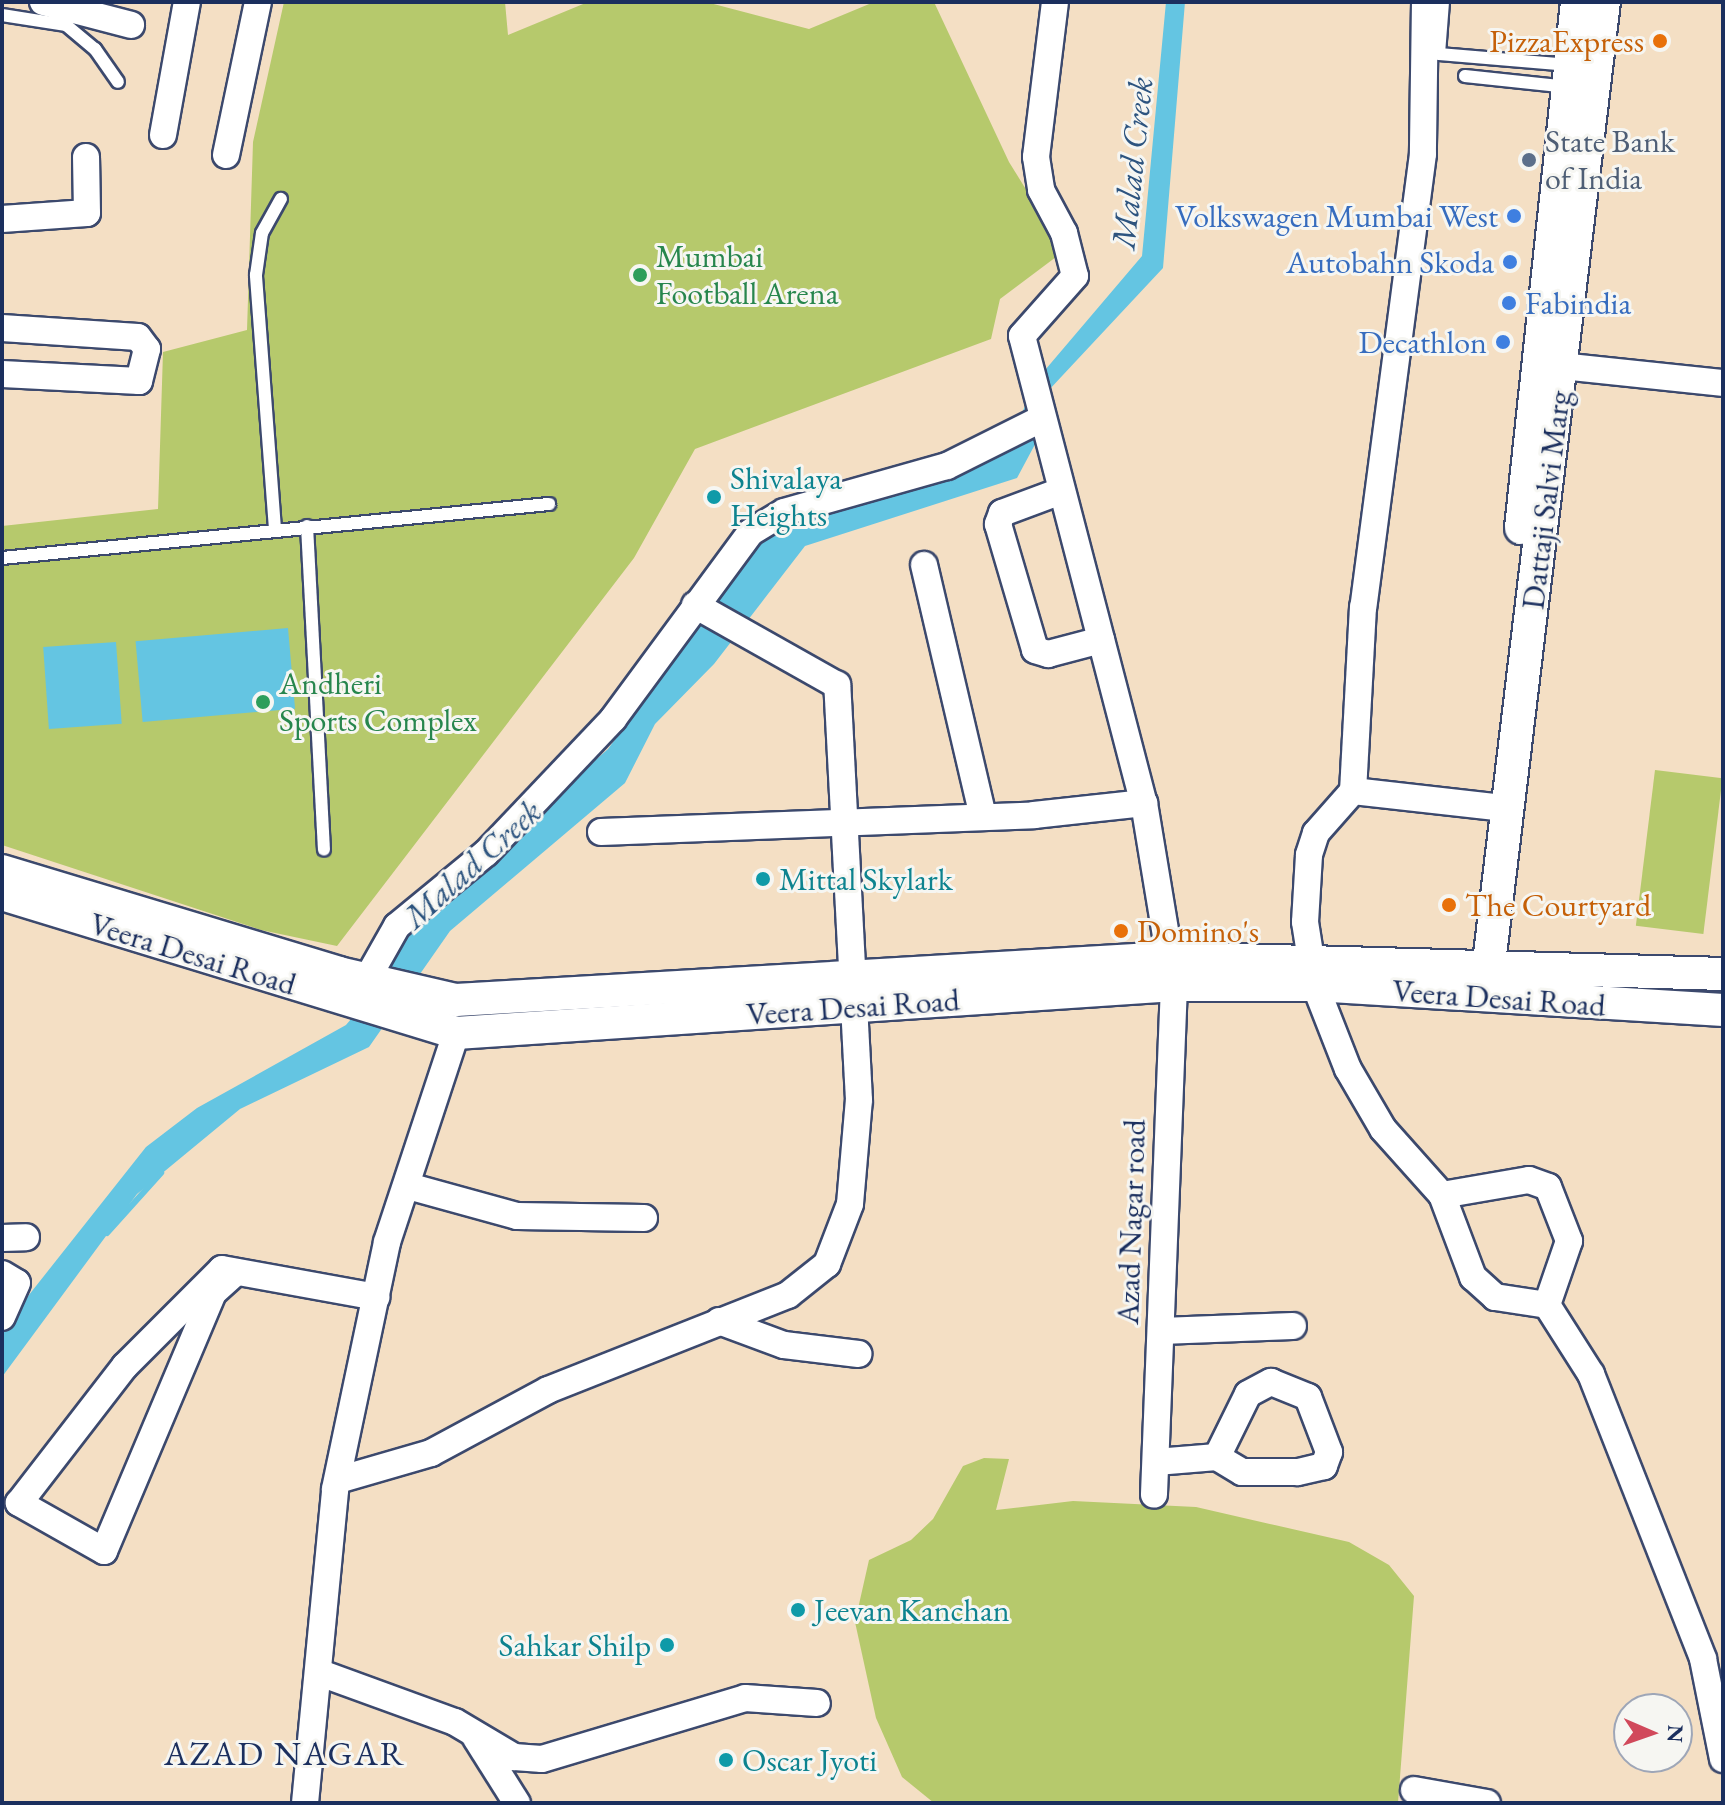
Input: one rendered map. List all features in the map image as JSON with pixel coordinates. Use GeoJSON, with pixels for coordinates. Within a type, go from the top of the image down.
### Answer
{"type":"FeatureCollection","features":[{"type":"Feature","properties":{"kind":"street"},"geometry":{"type":"LineString","coordinates":[[43,2],[131,25]]}},
{"type":"Feature","properties":{"kind":"street"},"geometry":{"type":"LineString","coordinates":[[163,135],[187,2]]}},
{"type":"Feature","properties":{"kind":"street"},"geometry":{"type":"LineString","coordinates":[[226,155],[258,2]]}},
{"type":"Feature","properties":{"kind":"street","name":"Azad Nagar road"},"geometry":{"type":"LineString","coordinates":[[1055,2],[1036,157],[1075,276],[1022,336],[1039,420],[1061,491],[1144,803],[1172,972],[1154,1495]]}},
{"type":"Feature","properties":{"kind":"street"},"geometry":{"type":"LineString","coordinates":[[1425,2],[1423,154],[1363,607],[1353,791],[1316,833],[1309,855],[1313,972],[1348,1069],[1383,1129],[1442,1195],[1473,1277],[1495,1297],[1547,1305],[1591,1374],[1713,1656],[1723,1759]]}},
{"type":"Feature","properties":{"kind":"street","name":"Dattaji Salvi Marg"},"geometry":{"type":"LineString","coordinates":[[1478,983],[1577,2]]}},
{"type":"Feature","properties":{"kind":"street","name":"Dattaji Salvi Marg"},"geometry":{"type":"LineString","coordinates":[[1478,983],[1561,366],[1604,2]]}},
{"type":"Feature","properties":{"kind":"street"},"geometry":{"type":"LineString","coordinates":[[2,219],[87,213],[86,157]]}},
{"type":"Feature","properties":{"kind":"street"},"geometry":{"type":"LineString","coordinates":[[2,328],[138,337],[147,349],[139,381],[2,374]]}},
{"type":"Feature","properties":{"kind":"street"},"geometry":{"type":"LineString","coordinates":[[1561,366],[1723,383]]}},
{"type":"Feature","properties":{"kind":"street"},"geometry":{"type":"LineString","coordinates":[[390,992],[397,926],[497,843],[613,719],[703,603],[751,532],[784,512],[947,466],[1039,420]]}},
{"type":"Feature","properties":{"kind":"street"},"geometry":{"type":"LineString","coordinates":[[1061,491],[1002,513],[998,524],[1035,650],[1048,654],[1101,640]]}},
{"type":"Feature","properties":{"kind":"street"},"geometry":{"type":"LineString","coordinates":[[924,565],[983,816]]}},
{"type":"Feature","properties":{"kind":"street"},"geometry":{"type":"LineString","coordinates":[[338,1480],[431,1453],[548,1390],[788,1295],[827,1264],[853,1184],[855,992],[837,685],[703,603]]}},
{"type":"Feature","properties":{"kind":"street"},"geometry":{"type":"LineString","coordinates":[[1353,791],[1496,807]]}},
{"type":"Feature","properties":{"kind":"street"},"geometry":{"type":"LineString","coordinates":[[601,832],[983,816],[1144,803]]}},
{"type":"Feature","properties":{"kind":"street"},"geometry":{"type":"LineString","coordinates":[[2,871],[390,992],[456,1000],[855,992]]}},
{"type":"Feature","properties":{"kind":"street","name":"Veera Desai Road"},"geometry":{"type":"LineString","coordinates":[[2,894],[343,1002],[390,992],[456,1033],[855,992],[1172,972],[1313,972],[1478,983],[1723,1010]]}},
{"type":"Feature","properties":{"kind":"street"},"geometry":{"type":"LineString","coordinates":[[1478,983],[1723,974]]}},
{"type":"Feature","properties":{"kind":"street"},"geometry":{"type":"LineString","coordinates":[[305,1803],[323,1674],[338,1480],[376,1297],[456,1033]]}},
{"type":"Feature","properties":{"kind":"street"},"geometry":{"type":"LineString","coordinates":[[1442,1195],[1529,1180],[1548,1187],[1569,1241],[1547,1305]]}},
{"type":"Feature","properties":{"kind":"street"},"geometry":{"type":"LineString","coordinates":[[408,1186],[517,1216],[644,1218]]}},
{"type":"Feature","properties":{"kind":"street"},"geometry":{"type":"LineString","coordinates":[[236,1272],[213,1293],[104,1551],[19,1503],[125,1366],[222,1269],[376,1297]]}},
{"type":"Feature","properties":{"kind":"street"},"geometry":{"type":"LineString","coordinates":[[2,1274],[17,1283],[2,1317]]}},
{"type":"Feature","properties":{"kind":"street"},"geometry":{"type":"LineString","coordinates":[[719,1321],[784,1345],[858,1354]]}},
{"type":"Feature","properties":{"kind":"street"},"geometry":{"type":"LineString","coordinates":[[1161,1331],[1293,1326]]}},
{"type":"Feature","properties":{"kind":"street"},"geometry":{"type":"LineString","coordinates":[[1156,1462],[1217,1457]]}},
{"type":"Feature","properties":{"kind":"street"},"geometry":{"type":"LineString","coordinates":[[323,1674],[455,1722],[476,1738],[514,1757],[542,1759],[745,1698],[817,1703]]}},
{"type":"Feature","properties":{"kind":"street"},"geometry":{"type":"LineString","coordinates":[[476,1738],[517,1803]]}},
{"type":"Feature","properties":{"kind":"street"},"geometry":{"type":"LineString","coordinates":[[1414,1790],[1445,1799],[1487,1803]]}},
{"type":"Feature","properties":{"kind":"lane"},"geometry":{"type":"LineString","coordinates":[[1443,2],[1439,54],[1569,76]]}},
{"type":"Feature","properties":{"kind":"lane"},"geometry":{"type":"LineString","coordinates":[[2,15],[66,25],[95,49],[118,82]]}},
{"type":"Feature","properties":{"kind":"lane"},"geometry":{"type":"LineString","coordinates":[[1465,76],[1569,76]]}},
{"type":"Feature","properties":{"kind":"lane"},"geometry":{"type":"LineString","coordinates":[[275,529],[256,275],[262,233],[281,199]]}},
{"type":"Feature","properties":{"kind":"lane"},"geometry":{"type":"LineString","coordinates":[[2,558],[549,504]]}},
{"type":"Feature","properties":{"kind":"lane"},"geometry":{"type":"LineString","coordinates":[[307,526],[324,850]]}},
{"type":"Feature","properties":{"kind":"green space"},"geometry":{"type":"Polygon","coordinates":[[[284,2],[505,2],[508,35],[588,2],[706,2],[809,29],[874,2],[934,2],[1009,162],[1064,251],[1000,299],[991,339],[695,449],[634,558],[337,946],[261,930],[2,845],[2,526],[158,509],[163,352],[247,330],[253,142],[284,2]]]}},
{"type":"Feature","properties":{"kind":"green space"},"geometry":{"type":"Polygon","coordinates":[[[1655,770],[1722,778],[1703,934],[1636,926],[1655,770]]]}},
{"type":"Feature","properties":{"kind":"green space"},"geometry":{"type":"Polygon","coordinates":[[[984,1458],[1009,1459],[996,1510],[1073,1501],[1196,1507],[1349,1542],[1389,1565],[1414,1596],[1398,1803],[934,1803],[902,1777],[876,1718],[855,1622],[869,1560],[911,1540],[933,1519],[963,1466],[984,1458]]]}},
{"type":"Feature","properties":{"kind":"water"},"geometry":{"type":"Polygon","coordinates":[[[1166,2],[1185,2],[1163,268],[1048,391],[1040,435],[1017,478],[805,546],[714,664],[655,724],[625,783],[450,931],[369,1047],[240,1109],[137,1194],[2,1377],[2,1329],[146,1147],[197,1108],[346,1025],[368,999],[398,934],[608,749],[757,543],[783,520],[1008,449],[1034,383],[1142,256],[1166,2]]]}},
{"type":"Feature","properties":{"kind":"water"},"geometry":{"type":"Polygon","coordinates":[[[288,628],[295,709],[143,722],[136,641],[288,628]]]}},
{"type":"Feature","properties":{"kind":"water"},"geometry":{"type":"Polygon","coordinates":[[[116,642],[122,724],[49,729],[43,647],[116,642]]]}},
{"type":"Feature","properties":{"kind":"waterway","name":"Malad Creek"},"geometry":{"type":"LineString","coordinates":[[107,1233],[161,1173]]}},
{"type":"Feature","properties":{"kind":"place","name":"PizzaExpress"},"geometry":{"type":"Point","coordinates":[1660,41]}},
{"type":"Feature","properties":{"kind":"place","name":"State Bank of India"},"geometry":{"type":"Point","coordinates":[1529,160]}},
{"type":"Feature","properties":{"kind":"place","name":"Volkswagen Mumbai West"},"geometry":{"type":"Point","coordinates":[1514,216]}},
{"type":"Feature","properties":{"kind":"place","name":"Autobahn Skoda"},"geometry":{"type":"Point","coordinates":[1510,262]}},
{"type":"Feature","properties":{"kind":"place","name":"Mumbai Football Arena"},"geometry":{"type":"Point","coordinates":[640,275]}},
{"type":"Feature","properties":{"kind":"place","name":"Fabindia"},"geometry":{"type":"Point","coordinates":[1509,303]}},
{"type":"Feature","properties":{"kind":"place","name":"Decathlon"},"geometry":{"type":"Point","coordinates":[1503,342]}},
{"type":"Feature","properties":{"kind":"place","name":"Shivalaya Heights"},"geometry":{"type":"Point","coordinates":[714,497]}},
{"type":"Feature","properties":{"kind":"place","name":"Andheri Sports Complex"},"geometry":{"type":"Point","coordinates":[263,702]}},
{"type":"Feature","properties":{"kind":"place","name":"Mittal Skylark"},"geometry":{"type":"Point","coordinates":[763,879]}},
{"type":"Feature","properties":{"kind":"place","name":"The Courtyard"},"geometry":{"type":"Point","coordinates":[1449,905]}},
{"type":"Feature","properties":{"kind":"place","name":"Domino's"},"geometry":{"type":"Point","coordinates":[1121,931]}},
{"type":"Feature","properties":{"kind":"place","name":"Jeevan Kanchan"},"geometry":{"type":"Point","coordinates":[798,1610]}},
{"type":"Feature","properties":{"kind":"place","name":"Sahkar Shilp"},"geometry":{"type":"Point","coordinates":[667,1645]}},
{"type":"Feature","properties":{"kind":"place","name":"Oscar Jyoti"},"geometry":{"type":"Point","coordinates":[726,1760]}},
{"type":"Feature","properties":{"kind":"district","name":"AZAD NAGAR"},"geometry":{"type":"Point","coordinates":[285,1754]}}]}
